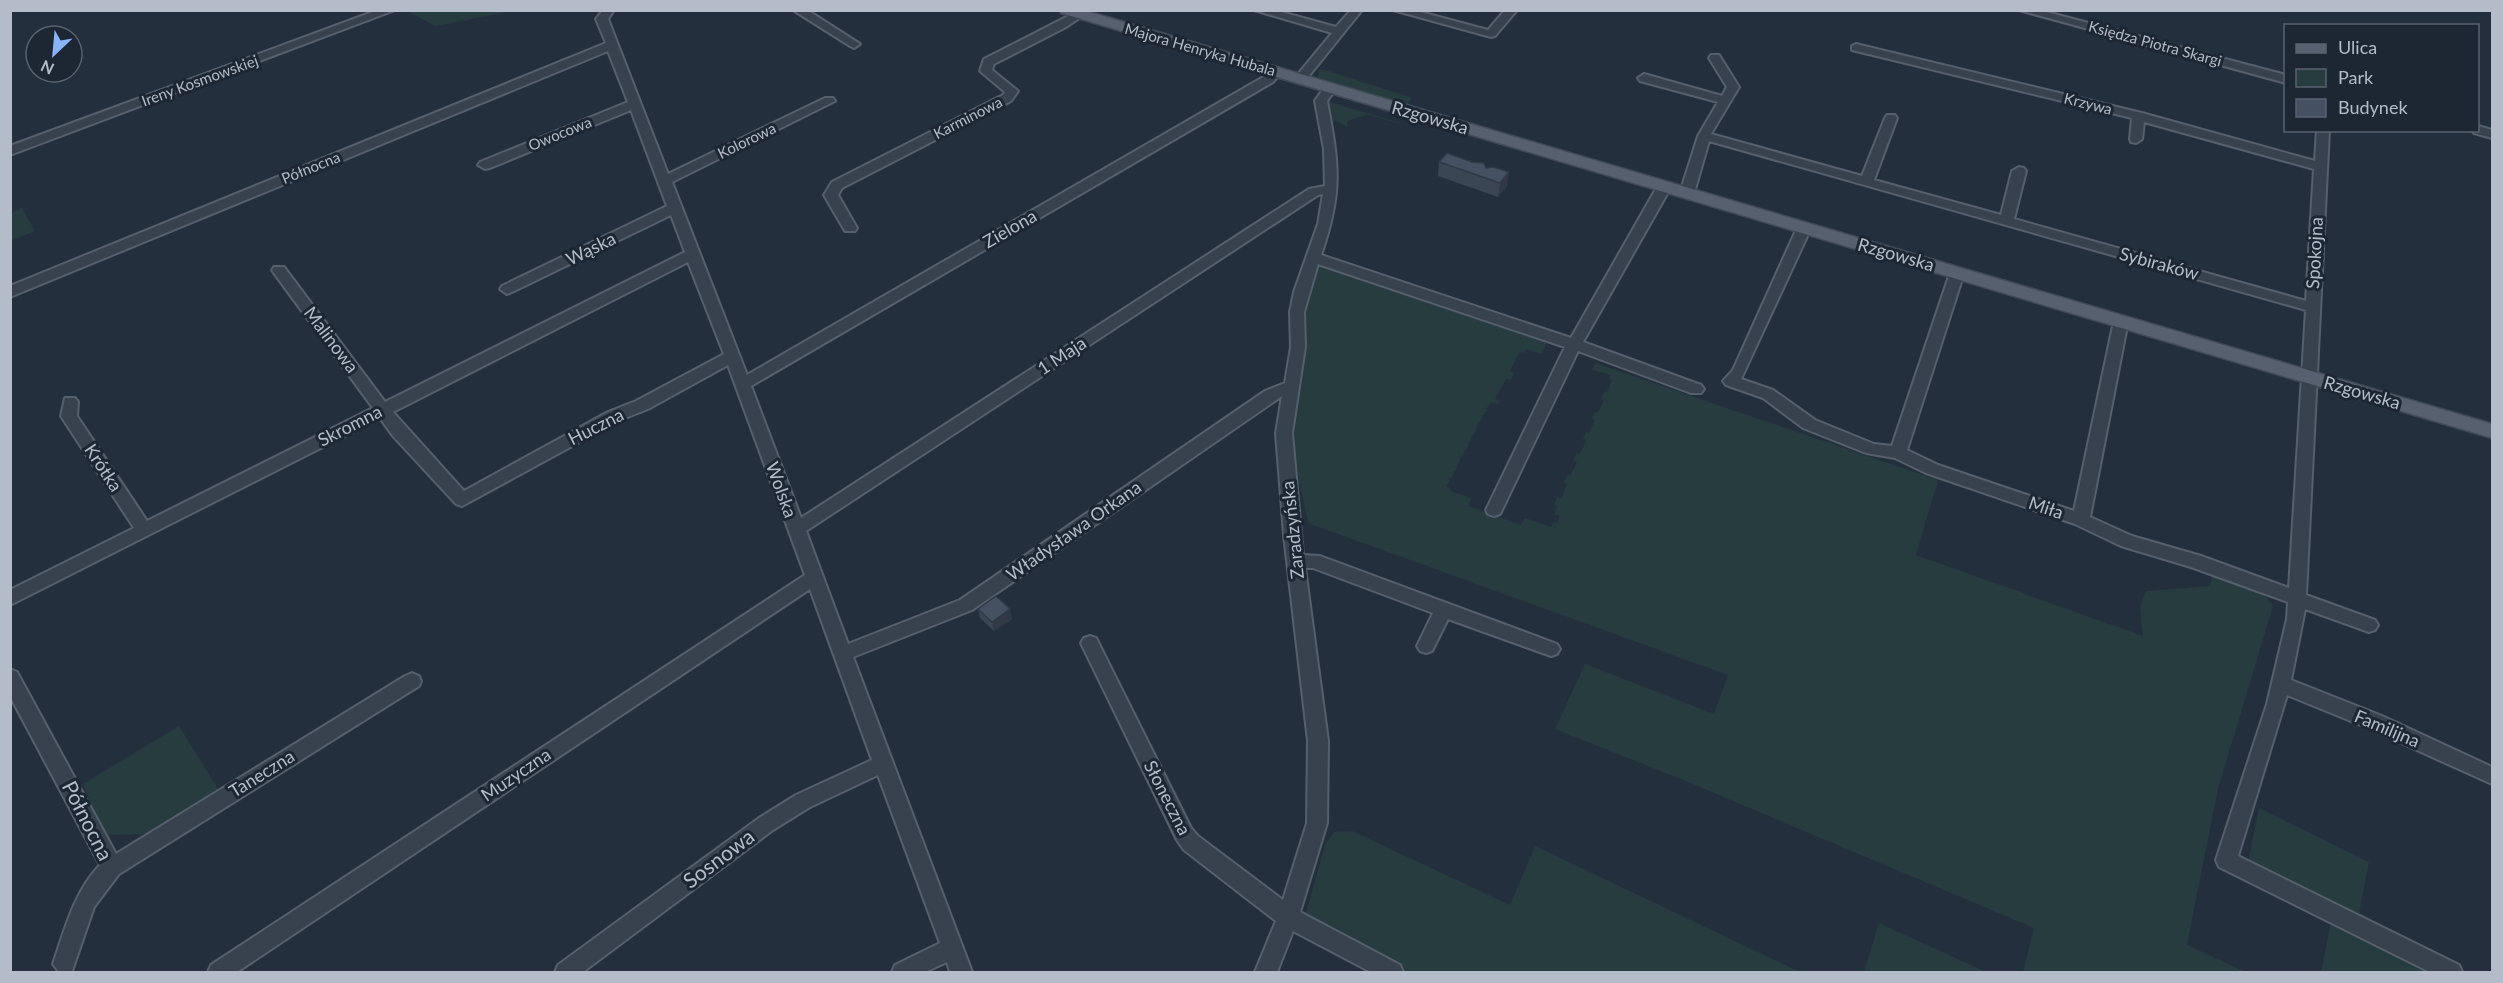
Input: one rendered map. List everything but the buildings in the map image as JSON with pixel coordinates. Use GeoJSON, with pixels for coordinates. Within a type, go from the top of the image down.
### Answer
{"type":"FeatureCollection","features":[{"type":"Feature","properties":{"kind":"main road","name":"Majora Henryka Hubala"},"geometry":{"type":"LineString","coordinates":[[1072,12],[1300,79]]}},
{"type":"Feature","properties":{"kind":"main road","name":"Rzgowska"},"geometry":{"type":"LineString","coordinates":[[1300,79],[2493,431]]}},
{"type":"Feature","properties":{"kind":"street","name":"Ireny Kosmowskiej"},"geometry":{"type":"LineString","coordinates":[[10,151],[390,10]]}},
{"type":"Feature","properties":{"kind":"street"},"geometry":{"type":"LineString","coordinates":[[798,10],[854,44]]}},
{"type":"Feature","properties":{"kind":"street"},"geometry":{"type":"LineString","coordinates":[[1259,10],[1340,32]]}},
{"type":"Feature","properties":{"kind":"street"},"geometry":{"type":"LineString","coordinates":[[1300,79],[1357,10]]}},
{"type":"Feature","properties":{"kind":"street"},"geometry":{"type":"LineString","coordinates":[[1398,10],[1491,34],[1512,10]]}},
{"type":"Feature","properties":{"kind":"street","name":"Księdza Piotra Skargi"},"geometry":{"type":"LineString","coordinates":[[2024,10],[2284,78]]}},
{"type":"Feature","properties":{"kind":"street","name":"Wolska"},"geometry":{"type":"LineString","coordinates":[[604,11],[602,19],[742,384],[961,972]]}},
{"type":"Feature","properties":{"kind":"street","name":"Karminowa"},"geometry":{"type":"LineString","coordinates":[[850,228],[833,199],[832,191],[837,185],[1012,94],[1011,89],[986,70],[986,65],[1062,25],[1072,12]]}},
{"type":"Feature","properties":{"kind":"street","name":"Północna"},"geometry":{"type":"LineString","coordinates":[[10,292],[612,45]]}},
{"type":"Feature","properties":{"kind":"street","name":"Krzywa"},"geometry":{"type":"LineString","coordinates":[[1856,48],[2138,116],[2320,167]]}},
{"type":"Feature","properties":{"kind":"street"},"geometry":{"type":"LineString","coordinates":[[1687,194],[1704,136],[1733,87],[1715,58]]}},
{"type":"Feature","properties":{"kind":"street","name":"Zielona"},"geometry":{"type":"LineString","coordinates":[[742,384],[1276,72]]}},
{"type":"Feature","properties":{"kind":"street"},"geometry":{"type":"LineString","coordinates":[[1644,78],[1724,100]]}},
{"type":"Feature","properties":{"kind":"street","name":"Zaradzyńska"},"geometry":{"type":"LineString","coordinates":[[1266,972],[1288,917],[1317,823],[1318,741],[1295,562],[1284,433],[1298,347],[1297,312],[1301,292],[1324,224],[1331,189],[1330,149],[1321,101],[1330,88]]}},
{"type":"Feature","properties":{"kind":"street","name":"Kolorowa"},"geometry":{"type":"LineString","coordinates":[[664,181],[829,101]]}},
{"type":"Feature","properties":{"kind":"street","name":"Owocowa"},"geometry":{"type":"LineString","coordinates":[[485,165],[634,104]]}},
{"type":"Feature","properties":{"kind":"street"},"geometry":{"type":"LineString","coordinates":[[2136,139],[2138,116]]}},
{"type":"Feature","properties":{"kind":"street"},"geometry":{"type":"LineString","coordinates":[[1866,182],[1892,118]]}},
{"type":"Feature","properties":{"kind":"street","name":"Spokojna"},"geometry":{"type":"LineString","coordinates":[[2323,132],[2296,619],[2281,684],[2226,860],[2451,972]]}},
{"type":"Feature","properties":{"kind":"street","name":"Sybiraków"},"geometry":{"type":"LineString","coordinates":[[1704,136],[2312,307]]}},
{"type":"Feature","properties":{"kind":"street"},"geometry":{"type":"LineString","coordinates":[[2006,222],[2019,171]]}},
{"type":"Feature","properties":{"kind":"street"},"geometry":{"type":"LineString","coordinates":[[1494,510],[1574,345],[1664,187]]}},
{"type":"Feature","properties":{"kind":"street","name":"1 Maja"},"geometry":{"type":"LineString","coordinates":[[795,530],[1314,192],[1331,189]]}},
{"type":"Feature","properties":{"kind":"street","name":"Wąska"},"geometry":{"type":"LineString","coordinates":[[507,289],[674,208]]}},
{"type":"Feature","properties":{"kind":"street","name":"Miła"},"geometry":{"type":"LineString","coordinates":[[1804,228],[1741,369],[1731,381],[1768,393],[1800,420],[1872,449],[1898,453],[1932,469],[2081,520],[2127,541],[2195,561],[2369,625]]}},
{"type":"Feature","properties":{"kind":"street","name":"Skromna"},"geometry":{"type":"LineString","coordinates":[[10,598],[691,255]]}},
{"type":"Feature","properties":{"kind":"street"},"geometry":{"type":"LineString","coordinates":[[1312,257],[1574,345],[1696,389]]}},
{"type":"Feature","properties":{"kind":"street","name":"Malinowa"},"geometry":{"type":"LineString","coordinates":[[279,270],[418,454],[462,500]]}},
{"type":"Feature","properties":{"kind":"street"},"geometry":{"type":"LineString","coordinates":[[1898,453],[1957,273]]}},
{"type":"Feature","properties":{"kind":"street"},"geometry":{"type":"LineString","coordinates":[[2081,520],[2121,321]]}},
{"type":"Feature","properties":{"kind":"street","name":"Huczna"},"geometry":{"type":"LineString","coordinates":[[462,500],[614,416],[642,405],[731,357]]}},
{"type":"Feature","properties":{"kind":"street","name":"Władysława Orkana"},"geometry":{"type":"LineString","coordinates":[[842,654],[951,613],[966,605],[1270,395],[1293,385]]}},
{"type":"Feature","properties":{"kind":"street","name":"Krótka"},"geometry":{"type":"LineString","coordinates":[[70,402],[69,416],[145,531]]}},
{"type":"Feature","properties":{"kind":"street"},"geometry":{"type":"LineString","coordinates":[[1295,562],[1314,561],[1551,649]]}},
{"type":"Feature","properties":{"kind":"street","name":"Muzyczna"},"geometry":{"type":"LineString","coordinates":[[219,972],[814,578]]}},
{"type":"Feature","properties":{"kind":"street"},"geometry":{"type":"LineString","coordinates":[[1426,646],[1444,610]]}},
{"type":"Feature","properties":{"kind":"street","name":"Słoneczna"},"geometry":{"type":"LineString","coordinates":[[1090,643],[1184,834],[1198,849],[1288,917],[1392,972]]}},
{"type":"Feature","properties":{"kind":"street","name":"Północna"},"geometry":{"type":"LineString","coordinates":[[10,678],[112,867],[98,880],[87,896],[64,964]]}},
{"type":"Feature","properties":{"kind":"street","name":"Taneczna"},"geometry":{"type":"LineString","coordinates":[[112,867],[412,681]]}},
{"type":"Feature","properties":{"kind":"street","name":"Familijna"},"geometry":{"type":"LineString","coordinates":[[2281,684],[2375,722],[2493,776]]}},
{"type":"Feature","properties":{"kind":"street","name":"Sosnowa"},"geometry":{"type":"LineString","coordinates":[[566,972],[766,824],[803,801],[883,764]]}},
{"type":"Feature","properties":{"kind":"street"},"geometry":{"type":"LineString","coordinates":[[903,972],[952,948]]}},
{"type":"Feature","properties":{"kind":"green space"},"geometry":{"type":"Polygon","coordinates":[[[407,11],[513,11],[435,26],[407,11]]]}},
{"type":"Feature","properties":{"kind":"green space"},"geometry":{"type":"Polygon","coordinates":[[[1322,69],[1412,98],[1408,104],[1401,105],[1326,82],[1318,77],[1319,70],[1322,69]]]}},
{"type":"Feature","properties":{"kind":"green space"},"geometry":{"type":"Polygon","coordinates":[[[1329,102],[1414,127],[1367,115],[1347,121],[1348,127],[1333,120],[1327,105],[1329,102]]]}},
{"type":"Feature","properties":{"kind":"green space"},"geometry":{"type":"Polygon","coordinates":[[[22,208],[35,231],[11,241],[11,213],[22,208]]]}},
{"type":"Feature","properties":{"kind":"green space"},"geometry":{"type":"Polygon","coordinates":[[[1316,265],[1548,340],[1542,354],[1526,349],[1524,353],[1520,352],[1510,371],[1514,373],[1511,380],[1506,379],[1495,399],[1500,401],[1498,404],[1490,402],[1485,408],[1487,409],[1484,415],[1481,415],[1483,416],[1480,422],[1477,422],[1479,423],[1476,429],[1474,428],[1476,430],[1473,436],[1470,435],[1472,437],[1469,443],[1467,442],[1469,444],[1466,450],[1463,450],[1465,451],[1462,457],[1459,457],[1461,458],[1456,464],[1458,465],[1455,471],[1452,471],[1454,473],[1451,479],[1448,478],[1450,480],[1446,487],[1451,489],[1450,491],[1471,498],[1468,506],[1521,525],[1525,518],[1551,527],[1553,522],[1557,523],[1560,516],[1554,514],[1557,506],[1554,505],[1557,497],[1561,498],[1567,484],[1564,483],[1567,475],[1570,476],[1577,462],[1573,461],[1577,453],[1580,454],[1586,441],[1583,439],[1586,432],[1589,433],[1595,420],[1592,419],[1595,412],[1598,412],[1604,400],[1601,399],[1604,392],[1607,392],[1612,380],[1609,379],[1611,375],[1592,370],[1595,363],[1938,480],[1916,555],[2143,636],[2140,607],[2146,591],[2210,586],[2212,576],[2264,594],[2273,606],[2218,789],[2187,945],[2246,972],[2023,972],[2034,928],[1688,782],[1555,729],[1585,664],[1714,714],[1728,675],[1308,523],[1294,455],[1295,419],[1305,356],[1303,297],[1316,265]]]}},
{"type":"Feature","properties":{"kind":"green space"},"geometry":{"type":"Polygon","coordinates":[[[179,726],[218,789],[148,834],[104,835],[83,784],[179,726]]]}},
{"type":"Feature","properties":{"kind":"green space"},"geometry":{"type":"Polygon","coordinates":[[[2259,808],[2369,862],[2358,919],[2248,863],[2259,808]]]}},
{"type":"Feature","properties":{"kind":"green space"},"geometry":{"type":"Polygon","coordinates":[[[1352,831],[1510,905],[1535,846],[1800,972],[1406,972],[1304,920],[1325,845],[1334,832],[1352,831]]]}},
{"type":"Feature","properties":{"kind":"green space"},"geometry":{"type":"Polygon","coordinates":[[[2332,917],[2441,972],[2321,972],[2332,917]]]}},
{"type":"Feature","properties":{"kind":"green space"},"geometry":{"type":"Polygon","coordinates":[[[1879,923],[1986,972],[1864,972],[1879,923]]]}}]}
